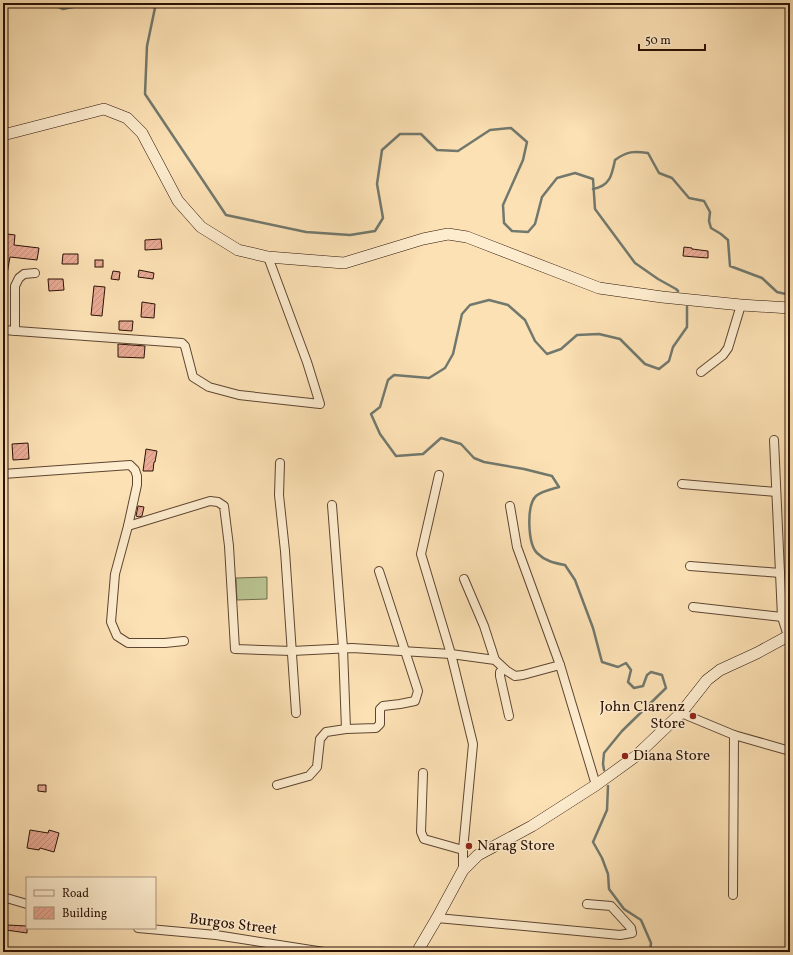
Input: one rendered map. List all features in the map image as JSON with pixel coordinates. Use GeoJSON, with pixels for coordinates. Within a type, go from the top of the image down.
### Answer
{"type":"FeatureCollection","features":[{"type":"Feature","properties":{"kind":"street"},"geometry":{"type":"LineString","coordinates":[[3,135],[104,109],[127,118],[142,133],[178,200],[201,227],[238,250],[268,257],[344,263],[423,239],[448,234],[467,237],[600,288],[662,297],[741,305],[790,308]]}},
{"type":"Feature","properties":{"kind":"street"},"geometry":{"type":"LineString","coordinates":[[3,330],[182,342],[185,346],[193,377],[209,387],[239,395],[320,404],[268,257]]}},
{"type":"Feature","properties":{"kind":"street"},"geometry":{"type":"LineString","coordinates":[[15,331],[15,286],[19,278],[24,274],[35,273]]}},
{"type":"Feature","properties":{"kind":"street"},"geometry":{"type":"LineString","coordinates":[[701,372],[723,355],[728,348],[741,305]]}},
{"type":"Feature","properties":{"kind":"street"},"geometry":{"type":"LineString","coordinates":[[417,952],[463,870],[478,855],[532,826],[596,785],[636,756],[681,713],[707,680],[720,670],[757,654],[789,636],[782,617],[774,440]]}},
{"type":"Feature","properties":{"kind":"street"},"geometry":{"type":"LineString","coordinates":[[280,463],[279,495],[285,551],[296,714]]}},
{"type":"Feature","properties":{"kind":"street"},"geometry":{"type":"LineString","coordinates":[[3,474],[130,465],[135,470],[137,485],[115,574],[111,622],[117,636],[128,643],[165,643],[184,641]]}},
{"type":"Feature","properties":{"kind":"street"},"geometry":{"type":"LineString","coordinates":[[438,475],[421,554],[451,654],[473,744],[463,850],[463,870]]}},
{"type":"Feature","properties":{"kind":"street"},"geometry":{"type":"LineString","coordinates":[[682,484],[776,492]]}},
{"type":"Feature","properties":{"kind":"street"},"geometry":{"type":"LineString","coordinates":[[128,526],[210,501],[218,502],[224,506],[229,546],[235,649],[292,651],[343,648],[451,654],[496,660]]}},
{"type":"Feature","properties":{"kind":"street"},"geometry":{"type":"LineString","coordinates":[[332,505],[343,648],[346,729]]}},
{"type":"Feature","properties":{"kind":"street"},"geometry":{"type":"LineString","coordinates":[[510,506],[516,547],[560,665],[596,785]]}},
{"type":"Feature","properties":{"kind":"street"},"geometry":{"type":"LineString","coordinates":[[690,566],[780,573]]}},
{"type":"Feature","properties":{"kind":"street"},"geometry":{"type":"LineString","coordinates":[[277,785],[309,776],[317,767],[320,739],[326,732],[346,729],[376,728],[380,724],[380,709],[384,706],[415,701],[418,691],[379,571]]}},
{"type":"Feature","properties":{"kind":"street"},"geometry":{"type":"LineString","coordinates":[[464,578],[496,660],[504,669],[515,676],[560,665]]}},
{"type":"Feature","properties":{"kind":"street"},"geometry":{"type":"LineString","coordinates":[[693,607],[782,617]]}},
{"type":"Feature","properties":{"kind":"street"},"geometry":{"type":"LineString","coordinates":[[504,669],[500,672],[500,676],[509,716]]}},
{"type":"Feature","properties":{"kind":"street"},"geometry":{"type":"LineString","coordinates":[[681,713],[734,736],[790,752]]}},
{"type":"Feature","properties":{"kind":"street"},"geometry":{"type":"LineString","coordinates":[[733,895],[734,736]]}},
{"type":"Feature","properties":{"kind":"street"},"geometry":{"type":"LineString","coordinates":[[424,773],[421,832],[424,839],[463,850]]}},
{"type":"Feature","properties":{"kind":"street"},"geometry":{"type":"LineString","coordinates":[[3,897],[26,904]]}},
{"type":"Feature","properties":{"kind":"street"},"geometry":{"type":"LineString","coordinates":[[437,918],[620,935],[632,933],[631,928],[611,906],[587,904]]}},
{"type":"Feature","properties":{"kind":"street","name":"Burgos Street"},"geometry":{"type":"LineString","coordinates":[[149,929],[216,935],[324,952]]}},
{"type":"Feature","properties":{"kind":"green space"},"geometry":{"type":"Polygon","coordinates":[[[267,577],[267,599],[237,600],[236,578],[267,577]]]}},
{"type":"Feature","properties":{"kind":"building"},"geometry":{"type":"Polygon","coordinates":[[[7,234],[15,235],[14,245],[39,248],[37,260],[10,257],[7,274],[3,273],[3,247],[5,247],[7,234]]]}},
{"type":"Feature","properties":{"kind":"building"},"geometry":{"type":"Polygon","coordinates":[[[161,239],[162,249],[145,250],[145,240],[161,239]]]}},
{"type":"Feature","properties":{"kind":"building"},"geometry":{"type":"Polygon","coordinates":[[[684,247],[708,251],[708,258],[683,256],[684,247]]]}},
{"type":"Feature","properties":{"kind":"building"},"geometry":{"type":"Polygon","coordinates":[[[63,254],[78,254],[78,264],[62,264],[63,254]]]}},
{"type":"Feature","properties":{"kind":"building"},"geometry":{"type":"Polygon","coordinates":[[[95,260],[103,260],[103,267],[95,267],[95,260]]]}},
{"type":"Feature","properties":{"kind":"building"},"geometry":{"type":"Polygon","coordinates":[[[139,270],[154,273],[153,279],[138,277],[139,270]]]}},
{"type":"Feature","properties":{"kind":"building"},"geometry":{"type":"Polygon","coordinates":[[[113,271],[120,272],[119,280],[111,279],[113,271]]]}},
{"type":"Feature","properties":{"kind":"building"},"geometry":{"type":"Polygon","coordinates":[[[48,279],[63,279],[64,290],[49,291],[48,279]]]}},
{"type":"Feature","properties":{"kind":"building"},"geometry":{"type":"Polygon","coordinates":[[[94,286],[105,287],[102,316],[91,315],[94,286]]]}},
{"type":"Feature","properties":{"kind":"building"},"geometry":{"type":"Polygon","coordinates":[[[142,302],[155,304],[154,318],[141,317],[142,302]]]}},
{"type":"Feature","properties":{"kind":"building"},"geometry":{"type":"Polygon","coordinates":[[[119,321],[133,321],[132,331],[119,330],[119,321]]]}},
{"type":"Feature","properties":{"kind":"building"},"geometry":{"type":"Polygon","coordinates":[[[118,344],[145,346],[144,358],[118,357],[118,344]]]}},
{"type":"Feature","properties":{"kind":"building"},"geometry":{"type":"Polygon","coordinates":[[[28,443],[29,459],[13,460],[12,444],[28,443]]]}},
{"type":"Feature","properties":{"kind":"building"},"geometry":{"type":"Polygon","coordinates":[[[146,449],[157,451],[153,471],[143,471],[146,449]]]}},
{"type":"Feature","properties":{"kind":"building"},"geometry":{"type":"Polygon","coordinates":[[[138,506],[144,507],[142,516],[139,517],[136,516],[138,506]]]}},
{"type":"Feature","properties":{"kind":"building"},"geometry":{"type":"Polygon","coordinates":[[[38,785],[46,785],[46,792],[38,791],[38,785]]]}},
{"type":"Feature","properties":{"kind":"building"},"geometry":{"type":"Polygon","coordinates":[[[30,830],[48,833],[49,830],[59,833],[54,852],[40,848],[39,850],[27,848],[30,830]]]}},
{"type":"Feature","properties":{"kind":"building"},"geometry":{"type":"Polygon","coordinates":[[[7,925],[26,926],[27,933],[6,930],[7,925]]]}},
{"type":"Feature","properties":{"kind":"waterway"},"geometry":{"type":"LineString","coordinates":[[50,3],[63,9],[83,5],[84,3]]}},
{"type":"Feature","properties":{"kind":"waterway"},"geometry":{"type":"LineString","coordinates":[[156,3],[147,46],[145,94],[226,215],[306,232],[350,235],[375,231],[383,218],[377,184],[382,150],[400,134],[421,134],[437,150],[458,151],[490,130],[511,128],[527,142],[523,160],[503,205],[504,223],[512,231],[528,232],[535,224],[542,197],[557,178],[575,173],[593,179],[595,209],[635,263],[678,291]]}},
{"type":"Feature","properties":{"kind":"waterway"},"geometry":{"type":"LineString","coordinates":[[649,3],[657,5],[662,3]]}},
{"type":"Feature","properties":{"kind":"waterway"},"geometry":{"type":"LineString","coordinates":[[593,189],[599,188],[607,182],[613,170],[615,160],[619,157],[631,152],[648,153],[659,173],[672,178],[689,198],[704,201],[710,212],[709,221],[711,228],[728,240],[730,266],[762,278],[777,292],[790,295]]}},
{"type":"Feature","properties":{"kind":"waterway"},"geometry":{"type":"LineString","coordinates":[[604,770],[604,753],[622,731],[666,688],[662,675],[651,672],[647,675],[643,686],[634,688],[628,682],[631,670],[626,663],[618,667],[602,662],[593,628],[575,580],[565,565],[546,560],[540,556],[534,548],[529,525],[531,508],[533,501],[538,494],[559,487],[552,476],[524,469],[484,462],[474,458],[461,444],[441,438],[423,454],[396,456],[380,434],[371,414],[380,407],[388,380],[394,375],[429,378],[445,368],[453,354],[462,314],[470,305],[489,300],[508,305],[525,320],[535,341],[547,354],[561,349],[577,335],[599,334],[620,339],[645,364],[659,369],[669,361],[673,347],[687,327],[687,307]]}},
{"type":"Feature","properties":{"kind":"waterway"},"geometry":{"type":"LineString","coordinates":[[608,786],[607,810],[593,842],[602,858],[608,874],[609,889],[624,909],[641,920],[651,943],[650,952]]}},
{"type":"Feature","properties":{"kind":"place","name":"John Clarenz Store"},"geometry":{"type":"Point","coordinates":[693,716]}},
{"type":"Feature","properties":{"kind":"place","name":"Diana Store"},"geometry":{"type":"Point","coordinates":[625,756]}},
{"type":"Feature","properties":{"kind":"place","name":"Narag Store"},"geometry":{"type":"Point","coordinates":[469,846]}}]}
